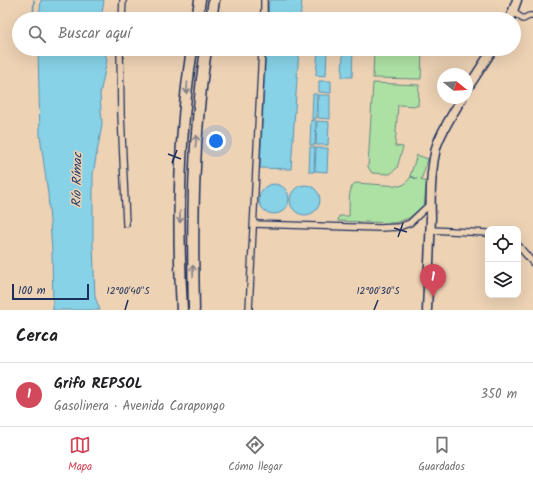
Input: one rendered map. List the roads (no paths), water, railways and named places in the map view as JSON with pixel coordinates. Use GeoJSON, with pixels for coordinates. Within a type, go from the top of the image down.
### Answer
{"type":"FeatureCollection","features":[{"type":"Feature","properties":{"kind":"highway"},"geometry":{"type":"LineString","coordinates":[[198,12],[200,0]]}},
{"type":"Feature","properties":{"kind":"highway"},"geometry":{"type":"LineString","coordinates":[[212,12],[214,0]]}},
{"type":"Feature","properties":{"kind":"highway"},"geometry":{"type":"LineString","coordinates":[[182,310],[179,203],[182,144],[191,56]]}},
{"type":"Feature","properties":{"kind":"highway"},"geometry":{"type":"LineString","coordinates":[[194,310],[192,249],[195,152],[205,56]]}},
{"type":"Feature","properties":{"kind":"street"},"geometry":{"type":"LineString","coordinates":[[122,12],[123,0]]}},
{"type":"Feature","properties":{"kind":"street"},"geometry":{"type":"LineString","coordinates":[[264,0],[264,12]]}},
{"type":"Feature","properties":{"kind":"street"},"geometry":{"type":"LineString","coordinates":[[512,12],[517,0]]}},
{"type":"Feature","properties":{"kind":"street"},"geometry":{"type":"LineString","coordinates":[[521,18],[533,16]]}},
{"type":"Feature","properties":{"kind":"street"},"geometry":{"type":"LineString","coordinates":[[120,56],[126,224]]}},
{"type":"Feature","properties":{"kind":"street"},"geometry":{"type":"LineString","coordinates":[[249,310],[262,56]]}},
{"type":"Feature","properties":{"kind":"street"},"geometry":{"type":"LineString","coordinates":[[473,79],[488,56]]}},
{"type":"Feature","properties":{"kind":"street"},"geometry":{"type":"LineString","coordinates":[[427,310],[432,172],[437,147],[449,120],[458,104]]}},
{"type":"Feature","properties":{"kind":"street"},"geometry":{"type":"LineString","coordinates":[[254,224],[380,228],[399,227],[410,223],[430,204]]}},
{"type":"Feature","properties":{"kind":"street"},"geometry":{"type":"LineString","coordinates":[[431,230],[485,233]]}},
{"type":"Feature","properties":{"kind":"street"},"geometry":{"type":"LineString","coordinates":[[521,249],[533,263]]}},
{"type":"Feature","properties":{"kind":"water"},"geometry":{"type":"Polygon","coordinates":[[[41,0],[104,0],[102,12],[40,12],[41,0]]]}},
{"type":"Feature","properties":{"kind":"water"},"geometry":{"type":"Polygon","coordinates":[[[269,0],[302,0],[301,12],[268,12],[269,0]]]}},
{"type":"Feature","properties":{"kind":"water","name":"Río Rímac"},"geometry":{"type":"Polygon","coordinates":[[[38,56],[106,56],[107,60],[100,94],[102,125],[93,174],[95,297],[100,310],[53,310],[52,250],[48,194],[40,135],[38,56]]]}},
{"type":"Feature","properties":{"kind":"water"},"geometry":{"type":"Polygon","coordinates":[[[266,56],[299,56],[291,169],[260,168],[266,56]]]}},
{"type":"Feature","properties":{"kind":"water"},"geometry":{"type":"Polygon","coordinates":[[[317,56],[327,56],[326,76],[316,75],[317,56]]]}},
{"type":"Feature","properties":{"kind":"water"},"geometry":{"type":"Polygon","coordinates":[[[343,56],[353,56],[352,77],[342,77],[343,56]]]}},
{"type":"Feature","properties":{"kind":"water"},"geometry":{"type":"Polygon","coordinates":[[[319,81],[331,81],[331,93],[319,92],[319,81]]]}},
{"type":"Feature","properties":{"kind":"water"},"geometry":{"type":"Polygon","coordinates":[[[313,94],[317,94],[316,119],[312,119],[313,94]]]}},
{"type":"Feature","properties":{"kind":"water"},"geometry":{"type":"Polygon","coordinates":[[[318,95],[330,95],[330,119],[318,118],[318,95]]]}},
{"type":"Feature","properties":{"kind":"water"},"geometry":{"type":"Polygon","coordinates":[[[311,120],[316,121],[315,145],[310,145],[311,120]]]}},
{"type":"Feature","properties":{"kind":"water"},"geometry":{"type":"Polygon","coordinates":[[[317,121],[329,122],[328,145],[316,145],[317,121]]]}},
{"type":"Feature","properties":{"kind":"water"},"geometry":{"type":"Polygon","coordinates":[[[310,147],[315,147],[314,172],[309,172],[310,147]]]}},
{"type":"Feature","properties":{"kind":"water"},"geometry":{"type":"Polygon","coordinates":[[[316,148],[328,148],[327,172],[315,171],[316,148]]]}},
{"type":"Feature","properties":{"kind":"water"},"geometry":{"type":"Polygon","coordinates":[[[274,184],[285,188],[289,199],[285,210],[274,214],[263,210],[259,199],[263,188],[274,184]]]}},
{"type":"Feature","properties":{"kind":"water"},"geometry":{"type":"Polygon","coordinates":[[[305,185],[316,189],[320,200],[316,211],[305,215],[294,211],[290,200],[294,189],[305,185]]]}},
{"type":"Feature","properties":{"kind":"waterway"},"geometry":{"type":"LineString","coordinates":[[33,12],[34,0]]}},
{"type":"Feature","properties":{"kind":"place","name":"Grifo REPSOL"},"geometry":{"type":"Point","coordinates":[433,297]}}]}
